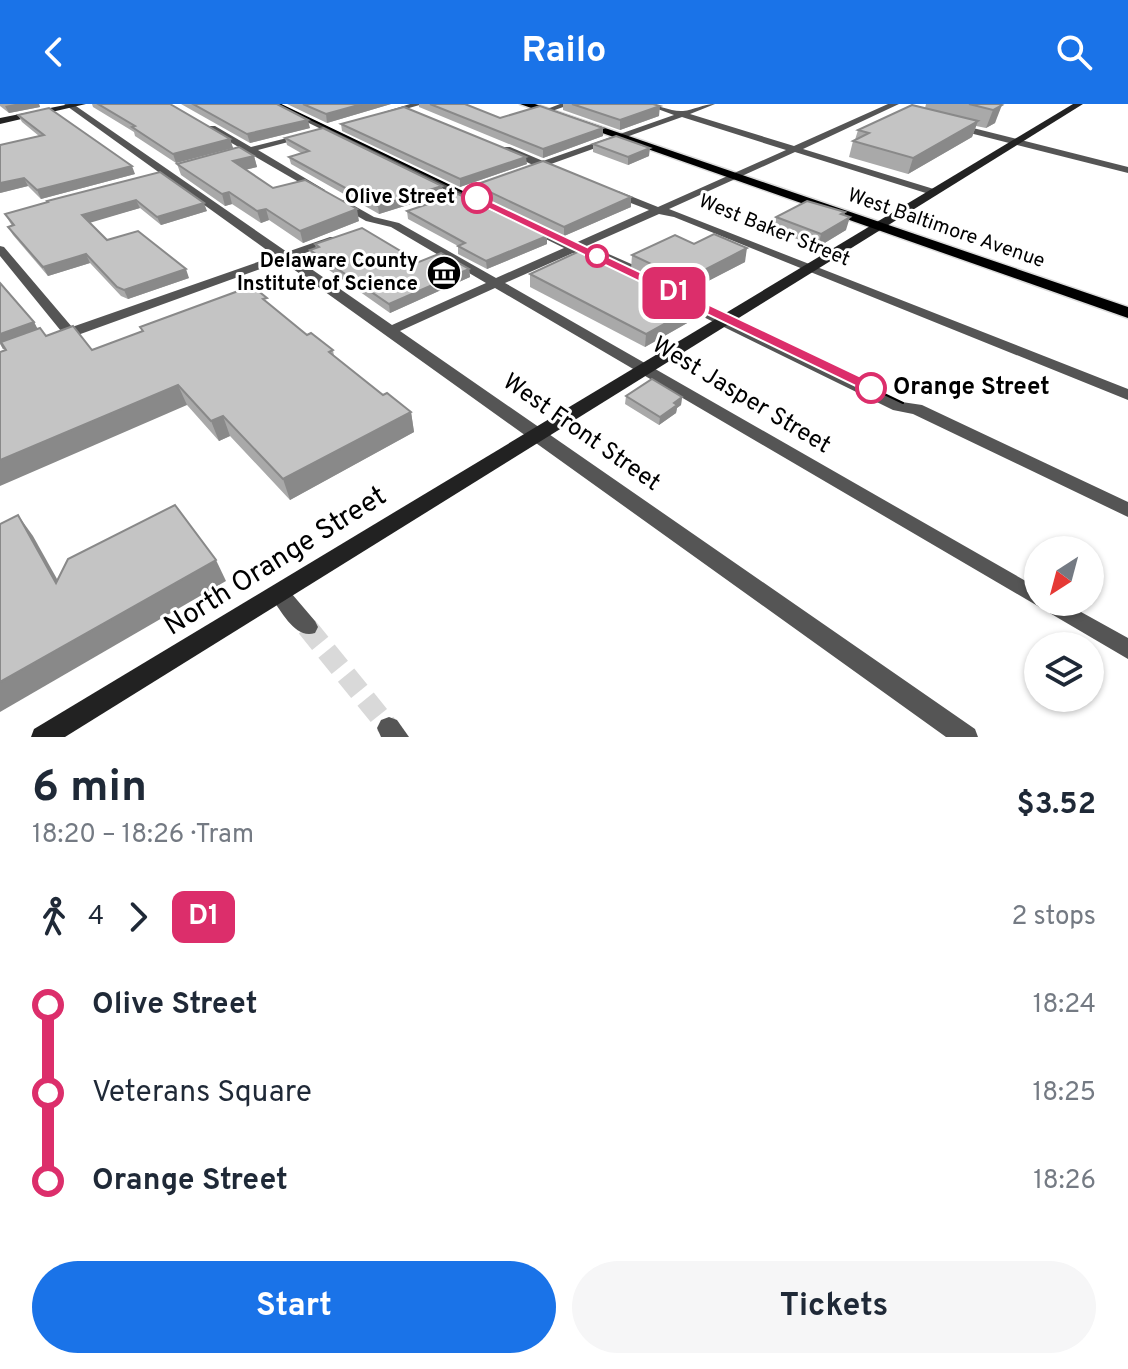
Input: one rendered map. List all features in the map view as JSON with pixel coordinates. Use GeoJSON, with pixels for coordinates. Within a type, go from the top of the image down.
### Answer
{"type":"FeatureCollection","features":[{"type":"Feature","properties":{"kind":"main road","name":"West Baltimore Avenue"},"geometry":{"type":"LineString","coordinates":[[525,104],[1128,313]]}},
{"type":"Feature","properties":{"kind":"street"},"geometry":{"type":"LineString","coordinates":[[0,121],[82,104]]}},
{"type":"Feature","properties":{"kind":"street"},"geometry":{"type":"LineString","coordinates":[[274,104],[333,127]]}},
{"type":"Feature","properties":{"kind":"street"},"geometry":{"type":"LineString","coordinates":[[284,104],[727,318],[899,407],[916,409],[1128,510]]}},
{"type":"Feature","properties":{"kind":"street"},"geometry":{"type":"LineString","coordinates":[[370,117],[419,104]]}},
{"type":"Feature","properties":{"kind":"street"},"geometry":{"type":"LineString","coordinates":[[546,111],[568,104]]}},
{"type":"Feature","properties":{"kind":"street"},"geometry":{"type":"LineString","coordinates":[[648,104],[933,192]]}},
{"type":"Feature","properties":{"kind":"street"},"geometry":{"type":"LineString","coordinates":[[521,172],[711,104]]}},
{"type":"Feature","properties":{"kind":"street"},"geometry":{"type":"LineString","coordinates":[[866,104],[907,114]]}},
{"type":"Feature","properties":{"kind":"street"},"geometry":{"type":"LineString","coordinates":[[391,330],[895,104]]}},
{"type":"Feature","properties":{"kind":"street","name":"North Orange Street"},"geometry":{"type":"LineString","coordinates":[[43,737],[809,266],[1079,104]]}},
{"type":"Feature","properties":{"kind":"street","name":"West Front Street"},"geometry":{"type":"LineString","coordinates":[[70,105],[171,171],[286,257],[966,737]]}},
{"type":"Feature","properties":{"kind":"street"},"geometry":{"type":"LineString","coordinates":[[406,106],[426,116]]}},
{"type":"Feature","properties":{"kind":"street","name":"West Jasper Street"},"geometry":{"type":"LineString","coordinates":[[202,123],[370,219],[395,225],[1024,590]]}},
{"type":"Feature","properties":{"kind":"street"},"geometry":{"type":"LineString","coordinates":[[948,125],[1128,170]]}},
{"type":"Feature","properties":{"kind":"street"},"geometry":{"type":"LineString","coordinates":[[236,153],[333,127]]}},
{"type":"Feature","properties":{"kind":"street"},"geometry":{"type":"LineString","coordinates":[[494,144],[565,173]]}},
{"type":"Feature","properties":{"kind":"street"},"geometry":{"type":"LineString","coordinates":[[151,176],[171,171]]}},
{"type":"Feature","properties":{"kind":"street","name":"West Baker Street"},"geometry":{"type":"LineString","coordinates":[[603,189],[657,210],[677,214],[1128,395]]}},
{"type":"Feature","properties":{"kind":"street"},"geometry":{"type":"LineString","coordinates":[[438,202],[468,191]]}},
{"type":"Feature","properties":{"kind":"street"},"geometry":{"type":"LineString","coordinates":[[357,231],[408,212]]}},
{"type":"Feature","properties":{"kind":"street"},"geometry":{"type":"LineString","coordinates":[[42,343],[342,236]]}},
{"type":"Feature","properties":{"kind":"street"},"geometry":{"type":"LineString","coordinates":[[577,246],[656,288]]}},
{"type":"Feature","properties":{"kind":"street"},"geometry":{"type":"LineString","coordinates":[[0,249],[70,333]]}},
{"type":"Feature","properties":{"kind":"street"},"geometry":{"type":"LineString","coordinates":[[669,295],[727,318]]}},
{"type":"Feature","properties":{"kind":"street"},"geometry":{"type":"LineString","coordinates":[[279,593],[307,627]]}},
{"type":"Feature","properties":{"kind":"street"},"geometry":{"type":"LineString","coordinates":[[1070,616],[1128,649]]}},
{"type":"Feature","properties":{"kind":"building"},"geometry":{"type":"Polygon","coordinates":[[[98,104],[170,104],[230,139],[173,154],[98,104]]]}},
{"type":"Feature","properties":{"kind":"building"},"geometry":{"type":"Polygon","coordinates":[[[193,104],[277,104],[308,120],[247,134],[193,104]]]}},
{"type":"Feature","properties":{"kind":"building"},"geometry":{"type":"Polygon","coordinates":[[[303,104],[362,104],[326,114],[303,104]]]}},
{"type":"Feature","properties":{"kind":"building"},"geometry":{"type":"Polygon","coordinates":[[[430,104],[465,104],[500,118],[540,106],[603,128],[543,149],[430,104]]]}},
{"type":"Feature","properties":{"kind":"building"},"geometry":{"type":"Polygon","coordinates":[[[572,104],[653,104],[660,106],[620,120],[572,104]]]}},
{"type":"Feature","properties":{"kind":"building"},"geometry":{"type":"Polygon","coordinates":[[[969,104],[999,104],[1002,105],[993,110],[969,104]]]}},
{"type":"Feature","properties":{"kind":"building"},"geometry":{"type":"Polygon","coordinates":[[[912,105],[978,121],[913,158],[853,141],[869,133],[858,130],[912,105]]]}},
{"type":"Feature","properties":{"kind":"building"},"geometry":{"type":"Polygon","coordinates":[[[404,107],[526,157],[460,179],[341,124],[404,107]]]}},
{"type":"Feature","properties":{"kind":"building"},"geometry":{"type":"Polygon","coordinates":[[[49,108],[132,166],[37,190],[24,178],[0,183],[0,145],[44,135],[18,115],[49,108]]]}},
{"type":"Feature","properties":{"kind":"building"},"geometry":{"type":"Polygon","coordinates":[[[323,128],[442,186],[378,206],[289,157],[309,151],[285,138],[323,128]]]}},
{"type":"Feature","properties":{"kind":"building"},"geometry":{"type":"Polygon","coordinates":[[[616,136],[650,148],[628,157],[593,144],[616,136]]]}},
{"type":"Feature","properties":{"kind":"building"},"geometry":{"type":"Polygon","coordinates":[[[239,147],[254,156],[233,161],[273,188],[305,180],[357,209],[300,231],[266,209],[257,211],[229,192],[222,194],[177,164],[239,147]]]}},
{"type":"Feature","properties":{"kind":"building"},"geometry":{"type":"Polygon","coordinates":[[[543,161],[631,197],[564,227],[475,185],[543,161]]]}},
{"type":"Feature","properties":{"kind":"building"},"geometry":{"type":"Polygon","coordinates":[[[160,172],[204,203],[157,217],[136,200],[82,215],[107,240],[138,231],[186,269],[124,290],[117,287],[86,254],[43,267],[8,227],[14,225],[5,214],[160,172]]]}},
{"type":"Feature","properties":{"kind":"building"},"geometry":{"type":"Polygon","coordinates":[[[458,194],[547,236],[486,261],[458,246],[465,243],[407,211],[458,194]]]}},
{"type":"Feature","properties":{"kind":"building"},"geometry":{"type":"Polygon","coordinates":[[[807,201],[845,212],[841,214],[850,217],[821,234],[776,217],[807,201]]]}},
{"type":"Feature","properties":{"kind":"building"},"geometry":{"type":"Polygon","coordinates":[[[362,228],[419,262],[441,253],[469,269],[389,304],[310,250],[319,247],[315,244],[362,228]]]}},
{"type":"Feature","properties":{"kind":"building"},"geometry":{"type":"Polygon","coordinates":[[[714,234],[747,248],[685,280],[632,255],[675,235],[694,244],[714,234]]]}},
{"type":"Feature","properties":{"kind":"building"},"geometry":{"type":"Polygon","coordinates":[[[582,250],[698,305],[646,334],[530,274],[582,250]]]}},
{"type":"Feature","properties":{"kind":"building"},"geometry":{"type":"Polygon","coordinates":[[[0,283],[34,322],[0,334],[0,283]]]}},
{"type":"Feature","properties":{"kind":"building"},"geometry":{"type":"Polygon","coordinates":[[[252,286],[307,335],[311,333],[333,350],[329,352],[383,395],[387,393],[411,412],[283,479],[223,416],[211,421],[178,385],[0,460],[0,352],[6,350],[1,342],[40,328],[46,336],[73,326],[92,350],[143,331],[140,327],[252,286]]]}},
{"type":"Feature","properties":{"kind":"building"},"geometry":{"type":"Polygon","coordinates":[[[652,379],[682,397],[674,403],[677,405],[660,417],[626,396],[652,379]]]}},
{"type":"Feature","properties":{"kind":"building"},"geometry":{"type":"Polygon","coordinates":[[[175,505],[216,560],[0,682],[0,524],[18,515],[56,583],[68,559],[175,505]]]}},
{"type":"Feature","properties":{"kind":"tunnel"},"geometry":{"type":"LineString","coordinates":[[307,627],[389,728]]}},
{"type":"Feature","properties":{"kind":"tram line"},"geometry":{"type":"LineString","coordinates":[[279,104],[903,403]]}},
{"type":"Feature","properties":{"kind":"tram line","name":"D1"},"geometry":{"type":"LineString","coordinates":[[477,198],[871,388]]}},
{"type":"Feature","properties":{"kind":"place","name":"Olive Street"},"geometry":{"type":"Point","coordinates":[477,198]}},
{"type":"Feature","properties":{"kind":"place","name":"Delaware County Institute of Science"},"geometry":{"type":"Point","coordinates":[444,273]}},
{"type":"Feature","properties":{"kind":"place","name":"Orange Street"},"geometry":{"type":"Point","coordinates":[871,388]}}]}
